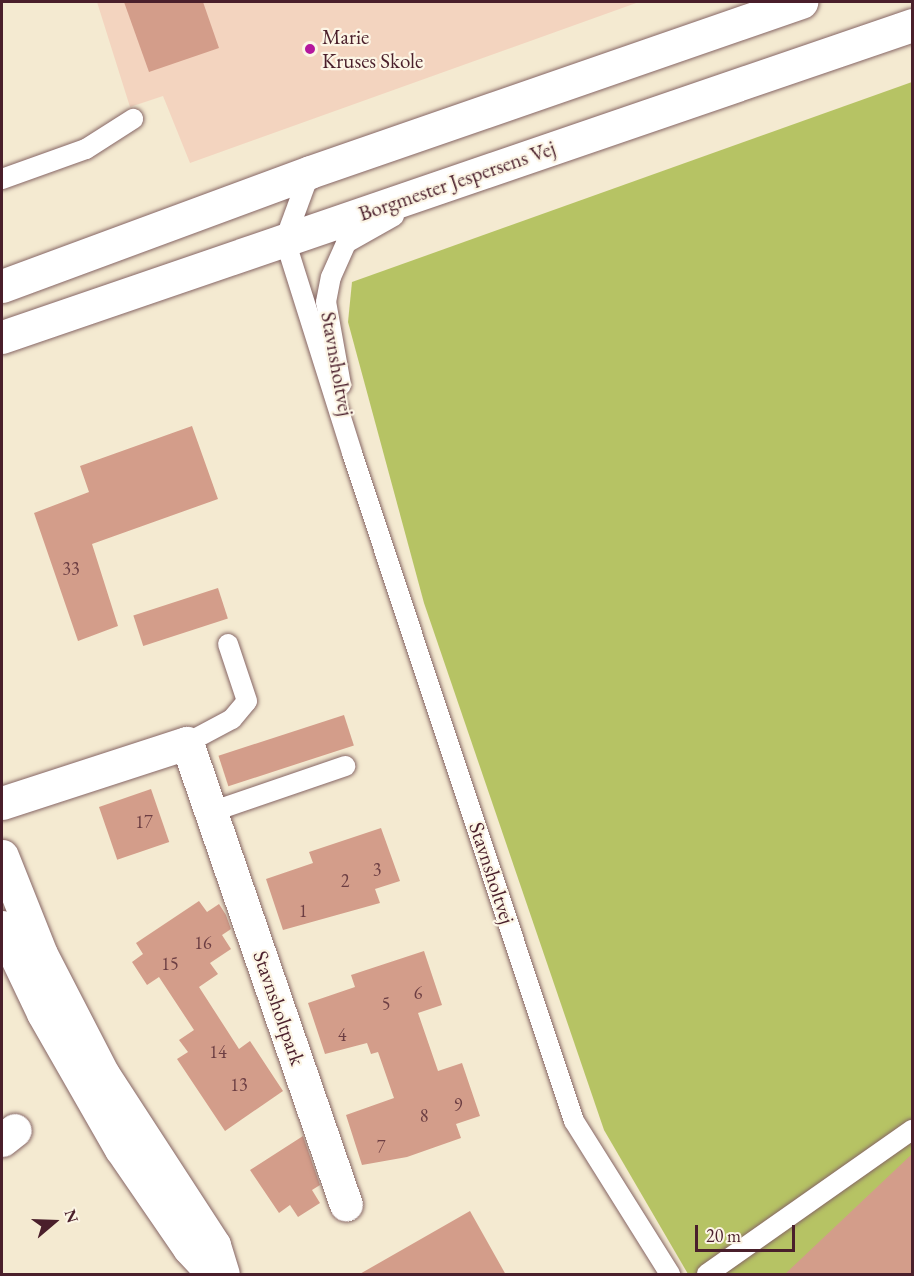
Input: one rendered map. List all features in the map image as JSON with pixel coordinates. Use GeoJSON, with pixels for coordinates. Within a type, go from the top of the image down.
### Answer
{"type":"FeatureCollection","features":[{"type":"Feature","properties":{"kind":"street"},"geometry":{"type":"LineString","coordinates":[[2,286],[310,172],[801,2]]}},
{"type":"Feature","properties":{"kind":"street","name":"Borgmester Jespersens Vej"},"geometry":{"type":"LineString","coordinates":[[2,337],[912,25]]}},
{"type":"Feature","properties":{"kind":"street"},"geometry":{"type":"LineString","coordinates":[[2,803],[187,743]]}},
{"type":"Feature","properties":{"kind":"street","name":"Stavnsholtpark"},"geometry":{"type":"LineString","coordinates":[[187,743],[346,1204]]}},
{"type":"Feature","properties":{"kind":"street"},"geometry":{"type":"LineString","coordinates":[[2,856],[41,954],[103,1074],[214,1245],[223,1275]]}},
{"type":"Feature","properties":{"kind":"street"},"geometry":{"type":"LineString","coordinates":[[2,927],[43,1013],[121,1149],[189,1248],[213,1275]]}},
{"type":"Feature","properties":{"kind":"lane"},"geometry":{"type":"LineString","coordinates":[[2,179],[86,149],[133,119]]}},
{"type":"Feature","properties":{"kind":"lane","name":"Stavnsholtvej"},"geometry":{"type":"LineString","coordinates":[[352,453],[326,302],[331,277],[346,243],[378,224],[508,164]]}},
{"type":"Feature","properties":{"kind":"lane"},"geometry":{"type":"LineString","coordinates":[[276,243],[310,172]]}},
{"type":"Feature","properties":{"kind":"lane","name":"Stavnsholtvej"},"geometry":{"type":"LineString","coordinates":[[276,243],[352,453],[573,1121],[670,1275]]}},
{"type":"Feature","properties":{"kind":"lane"},"geometry":{"type":"LineString","coordinates":[[187,743],[232,719],[247,701],[228,644]]}},
{"type":"Feature","properties":{"kind":"lane"},"geometry":{"type":"LineString","coordinates":[[211,812],[345,766]]}},
{"type":"Feature","properties":{"kind":"lane"},"geometry":{"type":"LineString","coordinates":[[708,1275],[912,1130]]}},
{"type":"Feature","properties":{"kind":"shaded area","name":"Marie Kruses Skole"},"geometry":{"type":"Polygon","coordinates":[[[97,2],[639,2],[190,163],[163,96],[130,107],[97,2]]]}},
{"type":"Feature","properties":{"kind":"green space"},"geometry":{"type":"Polygon","coordinates":[[[912,82],[912,1274],[688,1274],[604,1130],[424,603],[348,322],[352,282],[912,82]]]}},
{"type":"Feature","properties":{"kind":"building"},"geometry":{"type":"Polygon","coordinates":[[[124,2],[203,2],[219,48],[149,72],[124,2]]]}},
{"type":"Feature","properties":{"kind":"building"},"geometry":{"type":"Polygon","coordinates":[[[192,426],[218,499],[92,544],[118,626],[78,641],[34,513],[89,492],[80,466],[192,426]]]}},
{"type":"Feature","properties":{"kind":"building"},"geometry":{"type":"Polygon","coordinates":[[[218,588],[228,618],[143,646],[133,616],[218,588]]]}},
{"type":"Feature","properties":{"kind":"building"},"geometry":{"type":"Polygon","coordinates":[[[344,715],[354,745],[228,786],[218,756],[344,715]]]}},
{"type":"Feature","properties":{"kind":"building"},"geometry":{"type":"Polygon","coordinates":[[[151,789],[169,842],[117,860],[99,807],[151,789]]]}},
{"type":"Feature","properties":{"kind":"building"},"geometry":{"type":"Polygon","coordinates":[[[381,828],[400,881],[375,889],[380,903],[283,930],[266,879],[313,863],[309,852],[381,828]]]}},
{"type":"Feature","properties":{"kind":"building"},"geometry":{"type":"Polygon","coordinates":[[[199,901],[207,912],[219,904],[231,929],[222,935],[231,949],[210,963],[218,974],[199,987],[239,1049],[250,1041],[283,1091],[225,1131],[177,1059],[188,1052],[179,1040],[194,1030],[159,977],[147,985],[132,962],[143,954],[136,943],[199,901]]]}},
{"type":"Feature","properties":{"kind":"building"},"geometry":{"type":"Polygon","coordinates":[[[424,951],[442,1005],[418,1013],[438,1071],[462,1063],[480,1116],[456,1124],[461,1138],[407,1157],[362,1165],[346,1115],[394,1098],[378,1052],[371,1054],[367,1043],[325,1054],[308,1003],[355,987],[351,975],[424,951]]]}},
{"type":"Feature","properties":{"kind":"building"},"geometry":{"type":"Polygon","coordinates":[[[303,1136],[320,1185],[312,1190],[320,1203],[298,1217],[290,1205],[279,1213],[250,1170],[303,1136]]]}},
{"type":"Feature","properties":{"kind":"building"},"geometry":{"type":"Polygon","coordinates":[[[912,1154],[912,1275],[784,1275],[912,1154]]]}},
{"type":"Feature","properties":{"kind":"building"},"geometry":{"type":"Polygon","coordinates":[[[470,1211],[506,1275],[358,1275],[470,1211]]]}},
{"type":"Feature","properties":{"kind":"place","name":"Marie Kruses Skole"},"geometry":{"type":"Point","coordinates":[310,49]}}]}
